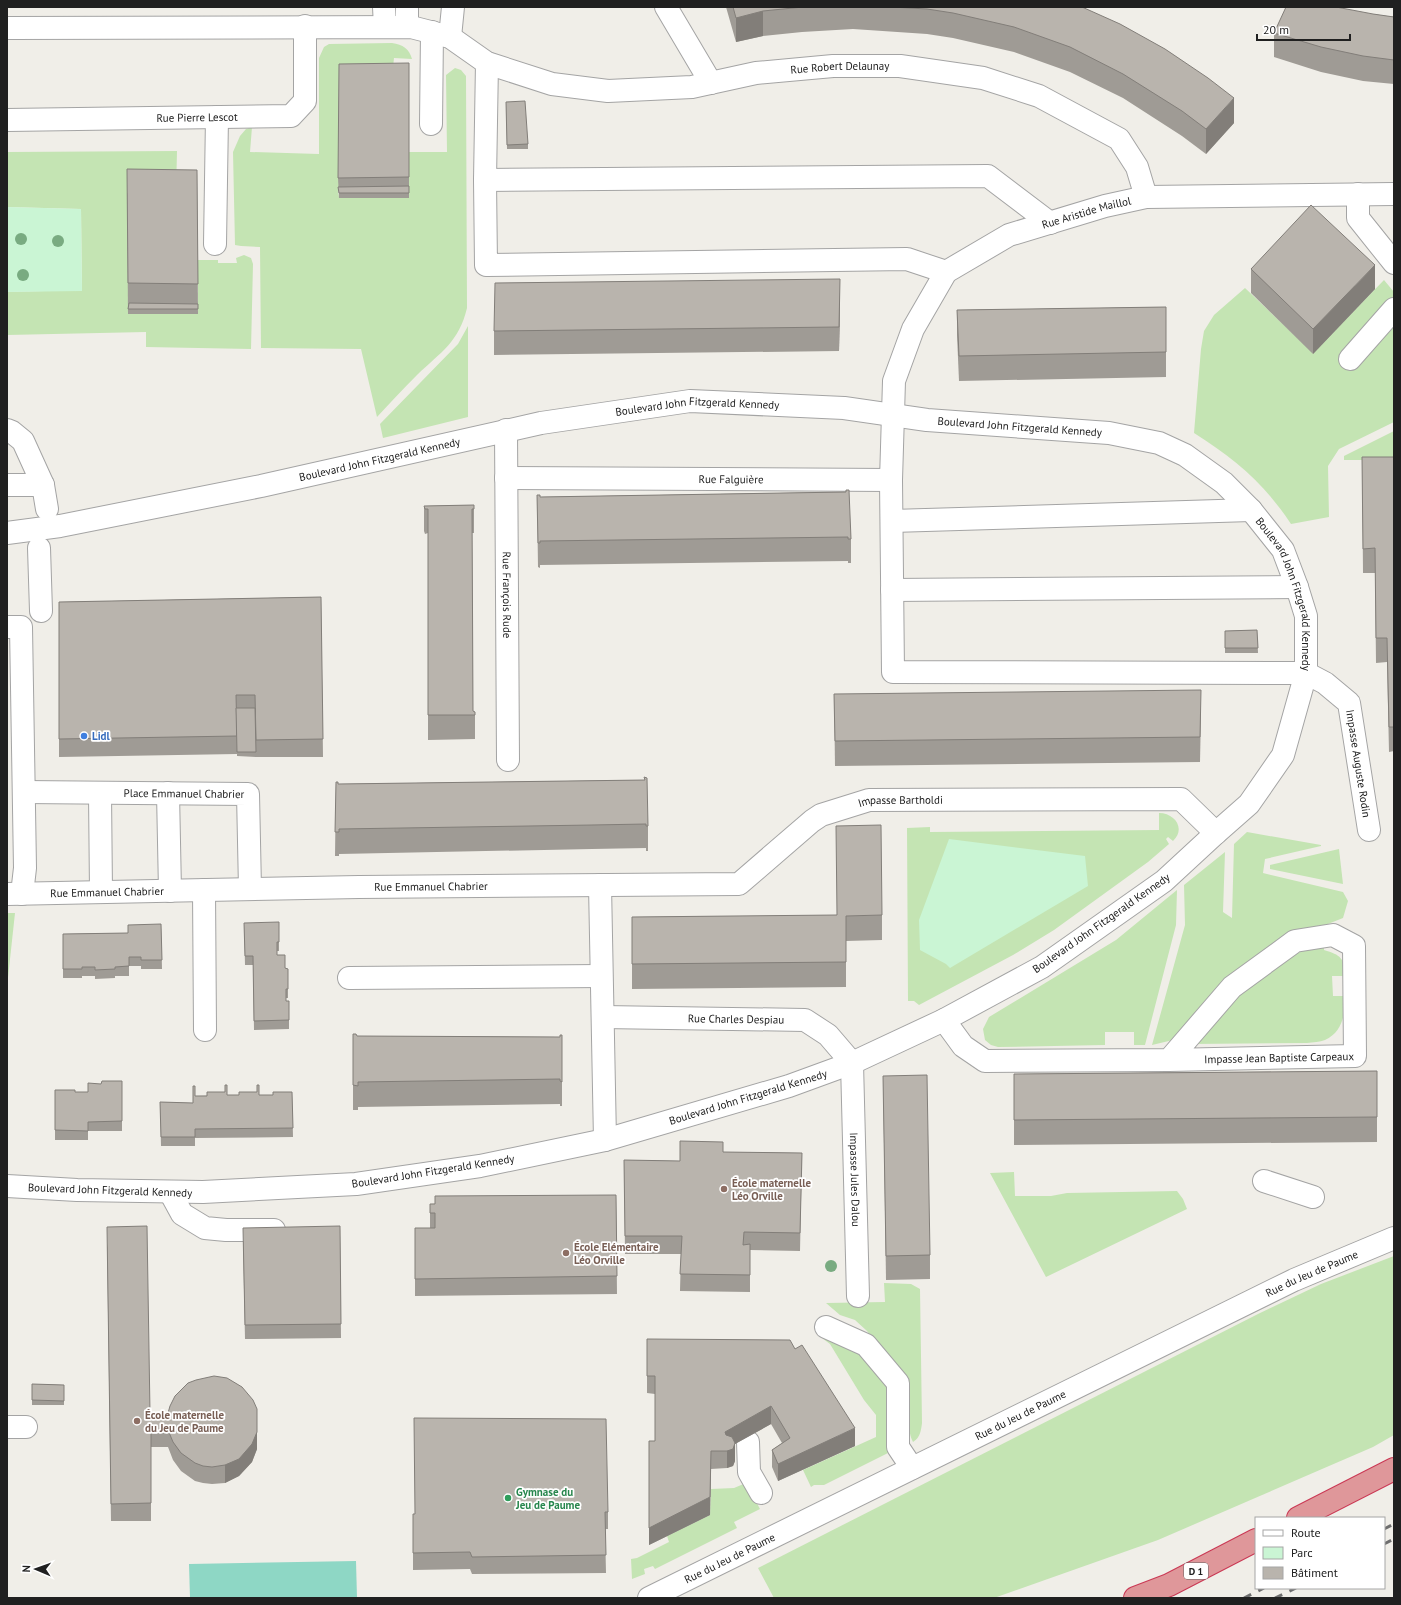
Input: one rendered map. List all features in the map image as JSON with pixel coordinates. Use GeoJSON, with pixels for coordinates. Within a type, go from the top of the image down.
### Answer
{"type":"FeatureCollection","features":[{"type":"Feature","properties":{"kind":"highway"},"geometry":{"type":"LineString","coordinates":[[1300,1517],[1394,1469]]}},
{"type":"Feature","properties":{"kind":"highway","name":"D 1"},"geometry":{"type":"LineString","coordinates":[[1134,1598],[1169,1585],[1255,1541]]}},
{"type":"Feature","properties":{"kind":"street"},"geometry":{"type":"LineString","coordinates":[[431,124],[441,35],[452,7]]}},
{"type":"Feature","properties":{"kind":"street"},"geometry":{"type":"LineString","coordinates":[[666,7],[710,83]]}},
{"type":"Feature","properties":{"kind":"street"},"geometry":{"type":"LineString","coordinates":[[7,28],[305,26],[384,17],[407,17],[487,62],[484,180],[486,265],[907,260],[946,272]]}},
{"type":"Feature","properties":{"kind":"street","name":"Rue Pierre Lescot"},"geometry":{"type":"LineString","coordinates":[[7,120],[291,116],[305,101],[305,26]]}},
{"type":"Feature","properties":{"kind":"street","name":"Rue Robert Delaunay"},"geometry":{"type":"LineString","coordinates":[[487,62],[552,84],[608,91],[692,87],[756,73],[833,66],[900,66],[983,78],[1039,96],[1119,139],[1137,167],[1146,196]]}},
{"type":"Feature","properties":{"kind":"street"},"geometry":{"type":"LineString","coordinates":[[215,244],[217,117]]}},
{"type":"Feature","properties":{"kind":"street"},"geometry":{"type":"LineString","coordinates":[[484,180],[988,176],[1050,223]]}},
{"type":"Feature","properties":{"kind":"street"},"geometry":{"type":"LineString","coordinates":[[1358,194],[1358,218],[1394,263]]}},
{"type":"Feature","properties":{"kind":"street","name":"Rue Aristide Maillol"},"geometry":{"type":"LineString","coordinates":[[893,415],[894,381],[913,329],[946,272],[1009,235],[1105,206],[1146,196],[1394,194]]}},
{"type":"Feature","properties":{"kind":"street"},"geometry":{"type":"LineString","coordinates":[[1350,359],[1394,310]]}},
{"type":"Feature","properties":{"kind":"street","name":"Boulevard John Fitzgerald Kennedy"},"geometry":{"type":"LineString","coordinates":[[7,533],[60,526],[261,486],[541,423],[690,401],[844,408],[927,420],[1110,433],[1159,443],[1185,455],[1224,483],[1251,510],[1282,550],[1297,587],[1306,616],[1306,673],[1283,755],[1249,804],[1216,832],[1164,881],[1042,967],[944,1020],[852,1063],[789,1086],[605,1140],[480,1166],[356,1184],[203,1192],[77,1190],[7,1186]]}},
{"type":"Feature","properties":{"kind":"street"},"geometry":{"type":"LineString","coordinates":[[893,415],[891,480],[894,672],[1306,673]]}},
{"type":"Feature","properties":{"kind":"street"},"geometry":{"type":"LineString","coordinates":[[7,430],[23,441],[43,485],[47,509]]}},
{"type":"Feature","properties":{"kind":"street","name":"Rue François Rude"},"geometry":{"type":"LineString","coordinates":[[506,430],[508,760]]}},
{"type":"Feature","properties":{"kind":"street","name":"Rue Falguière"},"geometry":{"type":"LineString","coordinates":[[506,478],[891,480]]}},
{"type":"Feature","properties":{"kind":"street"},"geometry":{"type":"LineString","coordinates":[[7,485],[43,485]]}},
{"type":"Feature","properties":{"kind":"street"},"geometry":{"type":"LineString","coordinates":[[892,521],[1251,510]]}},
{"type":"Feature","properties":{"kind":"street"},"geometry":{"type":"LineString","coordinates":[[39,548],[41,611]]}},
{"type":"Feature","properties":{"kind":"street"},"geometry":{"type":"LineString","coordinates":[[892,590],[1297,587]]}},
{"type":"Feature","properties":{"kind":"street"},"geometry":{"type":"LineString","coordinates":[[7,627],[21,627],[25,868],[14,894]]}},
{"type":"Feature","properties":{"kind":"street","name":"Impasse Auguste Rodin"},"geometry":{"type":"LineString","coordinates":[[1306,673],[1325,683],[1349,703],[1369,830]]}},
{"type":"Feature","properties":{"kind":"street","name":"Place Emmanuel Chabrier"},"geometry":{"type":"LineString","coordinates":[[24,792],[248,794],[250,889]]}},
{"type":"Feature","properties":{"kind":"street"},"geometry":{"type":"LineString","coordinates":[[100,792],[101,892]]}},
{"type":"Feature","properties":{"kind":"street"},"geometry":{"type":"LineString","coordinates":[[168,793],[170,891]]}},
{"type":"Feature","properties":{"kind":"street","name":"Impasse Bartholdi"},"geometry":{"type":"LineString","coordinates":[[600,885],[739,884],[812,821],[821,815],[869,800],[1181,799],[1216,832]]}},
{"type":"Feature","properties":{"kind":"street"},"geometry":{"type":"LineString","coordinates":[[600,885],[605,1140]]}},
{"type":"Feature","properties":{"kind":"street","name":"Rue Emmanuel Chabrier"},"geometry":{"type":"LineString","coordinates":[[14,894],[250,889],[600,885]]}},
{"type":"Feature","properties":{"kind":"street"},"geometry":{"type":"LineString","coordinates":[[204,890],[205,1030]]}},
{"type":"Feature","properties":{"kind":"street","name":"Impasse Jean Baptiste Carpeaux"},"geometry":{"type":"LineString","coordinates":[[944,1020],[962,1046],[985,1061],[1169,1060],[1355,1056],[1354,946],[1333,935],[1295,941],[1232,987],[1169,1060]]}},
{"type":"Feature","properties":{"kind":"street"},"geometry":{"type":"LineString","coordinates":[[349,978],[601,976]]}},
{"type":"Feature","properties":{"kind":"street","name":"Rue Charles Despiau"},"geometry":{"type":"LineString","coordinates":[[602,1017],[805,1020],[828,1035],[852,1063]]}},
{"type":"Feature","properties":{"kind":"street","name":"Impasse Jules Dalou"},"geometry":{"type":"LineString","coordinates":[[852,1063],[858,1296]]}},
{"type":"Feature","properties":{"kind":"street"},"geometry":{"type":"LineString","coordinates":[[1264,1181],[1313,1197]]}},
{"type":"Feature","properties":{"kind":"street"},"geometry":{"type":"LineString","coordinates":[[170,1192],[182,1214],[205,1228],[226,1230],[295,1229]]}},
{"type":"Feature","properties":{"kind":"street","name":"Rue du Jeu de Paume"},"geometry":{"type":"LineString","coordinates":[[649,1598],[1294,1280],[1394,1238]]}},
{"type":"Feature","properties":{"kind":"street"},"geometry":{"type":"LineString","coordinates":[[826,1326],[866,1345],[898,1383],[898,1447],[912,1468]]}},
{"type":"Feature","properties":{"kind":"street"},"geometry":{"type":"LineString","coordinates":[[748,1442],[749,1472],[761,1493]]}},
{"type":"Feature","properties":{"kind":"green space"},"geometry":{"type":"Polygon","coordinates":[[[392,43],[405,48],[409,52],[412,59],[394,58],[392,77],[338,192],[339,197],[409,152],[447,152],[446,75],[455,68],[461,70],[466,76],[467,308],[464,320],[459,330],[448,346],[417,375],[377,417],[361,349],[261,348],[260,247],[235,245],[233,152],[240,136],[246,129],[252,127],[250,152],[319,154],[319,58],[324,47],[329,44],[392,43]]]}},
{"type":"Feature","properties":{"kind":"green space"},"geometry":{"type":"Polygon","coordinates":[[[177,151],[176,194],[198,314],[198,260],[218,260],[218,263],[237,263],[236,258],[244,255],[251,258],[253,264],[251,349],[146,347],[146,332],[7,335],[7,292],[82,290],[81,209],[7,207],[7,152],[177,151]]]}},
{"type":"Feature","properties":{"kind":"green space"},"geometry":{"type":"Polygon","coordinates":[[[7,207],[81,209],[82,291],[7,292],[7,207]]]}},
{"type":"Feature","properties":{"kind":"green space"},"geometry":{"type":"Polygon","coordinates":[[[1384,280],[1394,292],[1394,422],[1339,449],[1328,466],[1329,517],[1291,524],[1281,509],[1248,473],[1223,452],[1194,433],[1201,349],[1204,331],[1214,315],[1245,288],[1313,353],[1384,280]]]}},
{"type":"Feature","properties":{"kind":"green space"},"geometry":{"type":"Polygon","coordinates":[[[468,326],[468,417],[383,438],[380,424],[458,344],[468,326]]]}},
{"type":"Feature","properties":{"kind":"green space"},"geometry":{"type":"Polygon","coordinates":[[[1394,431],[1394,460],[1344,460],[1344,456],[1394,431]]]}},
{"type":"Feature","properties":{"kind":"green space"},"geometry":{"type":"Polygon","coordinates":[[[1159,813],[1170,816],[1174,819],[1179,827],[1179,832],[1173,841],[1168,837],[1166,839],[1169,844],[1148,862],[1054,930],[1013,955],[919,1005],[914,1001],[908,1001],[907,828],[930,827],[930,832],[1159,830],[1159,813]]]}},
{"type":"Feature","properties":{"kind":"green space"},"geometry":{"type":"Polygon","coordinates":[[[1247,832],[1321,845],[1265,859],[1263,873],[1343,892],[1348,901],[1343,918],[1300,935],[1173,1040],[1152,1045],[1185,925],[1184,885],[1225,852],[1223,912],[1232,918],[1234,844],[1247,832]]]}},
{"type":"Feature","properties":{"kind":"green space"},"geometry":{"type":"Polygon","coordinates":[[[949,839],[1085,856],[1088,886],[950,968],[946,964],[920,950],[919,920],[949,839]]]}},
{"type":"Feature","properties":{"kind":"green space"},"geometry":{"type":"Polygon","coordinates":[[[1339,849],[1343,884],[1270,869],[1270,865],[1339,849]]]}},
{"type":"Feature","properties":{"kind":"green space"},"geometry":{"type":"Polygon","coordinates":[[[1177,890],[1176,925],[1145,1045],[1134,1045],[1134,1032],[1105,1032],[1105,1045],[998,1047],[991,1045],[985,1040],[983,1029],[989,1017],[1116,940],[1177,890]]]}},
{"type":"Feature","properties":{"kind":"green space"},"geometry":{"type":"Polygon","coordinates":[[[7,913],[15,913],[7,987],[7,913]]]}},
{"type":"Feature","properties":{"kind":"green space"},"geometry":{"type":"Polygon","coordinates":[[[1324,945],[1324,950],[1341,958],[1346,976],[1332,976],[1333,996],[1346,996],[1342,1021],[1336,1032],[1331,1037],[1323,1041],[1307,1043],[1191,1044],[1219,1014],[1268,970],[1305,950],[1324,945]]]}},
{"type":"Feature","properties":{"kind":"green space"},"geometry":{"type":"Polygon","coordinates":[[[1014,1172],[1015,1196],[1051,1196],[1067,1193],[1177,1191],[1183,1199],[1187,1209],[1046,1277],[990,1173],[1014,1172]]]}},
{"type":"Feature","properties":{"kind":"green space"},"geometry":{"type":"Polygon","coordinates":[[[1394,1256],[1394,1435],[1373,1447],[1158,1540],[994,1598],[774,1598],[758,1568],[1258,1314],[1321,1284],[1394,1256]]]}},
{"type":"Feature","properties":{"kind":"green space"},"geometry":{"type":"Polygon","coordinates":[[[884,1283],[911,1284],[920,1289],[922,1423],[919,1436],[913,1442],[909,1429],[908,1385],[867,1331],[855,1320],[840,1315],[826,1303],[885,1302],[884,1283]]]}},
{"type":"Feature","properties":{"kind":"green space"},"geometry":{"type":"Polygon","coordinates":[[[822,1338],[860,1352],[889,1388],[892,1451],[824,1485],[814,1485],[811,1487],[803,1470],[876,1437],[876,1415],[864,1400],[830,1344],[822,1338]]]}},
{"type":"Feature","properties":{"kind":"green space"},"geometry":{"type":"Polygon","coordinates":[[[746,1483],[760,1509],[734,1522],[737,1528],[655,1569],[653,1566],[644,1569],[645,1574],[632,1579],[631,1559],[637,1558],[669,1542],[667,1536],[710,1515],[711,1489],[734,1488],[746,1483]]]}},
{"type":"Feature","properties":{"kind":"green space"},"geometry":{"type":"Polygon","coordinates":[[[356,1561],[357,1598],[190,1598],[189,1564],[356,1561]]]}},
{"type":"Feature","properties":{"kind":"building"},"geometry":{"type":"Polygon","coordinates":[[[733,7],[803,7],[763,11],[736,18],[733,7]]]}},
{"type":"Feature","properties":{"kind":"building"},"geometry":{"type":"Polygon","coordinates":[[[892,7],[1082,7],[1120,24],[1165,49],[1208,78],[1234,98],[1206,129],[1182,111],[1123,74],[1070,47],[1014,27],[953,13],[927,9],[892,7]]]}},
{"type":"Feature","properties":{"kind":"building"},"geometry":{"type":"Polygon","coordinates":[[[1286,7],[1336,7],[1394,17],[1394,60],[1363,56],[1321,47],[1274,33],[1286,7]]]}},
{"type":"Feature","properties":{"kind":"building"},"geometry":{"type":"Polygon","coordinates":[[[409,63],[409,177],[338,178],[339,64],[409,63]]]}},
{"type":"Feature","properties":{"kind":"building"},"geometry":{"type":"Polygon","coordinates":[[[525,101],[528,144],[507,145],[506,102],[525,101]]]}},
{"type":"Feature","properties":{"kind":"building"},"geometry":{"type":"Polygon","coordinates":[[[127,169],[197,170],[198,284],[128,283],[127,169]]]}},
{"type":"Feature","properties":{"kind":"building"},"geometry":{"type":"Polygon","coordinates":[[[409,186],[409,193],[339,193],[338,187],[409,186]]]}},
{"type":"Feature","properties":{"kind":"building"},"geometry":{"type":"Polygon","coordinates":[[[1311,205],[1375,265],[1313,329],[1251,269],[1311,205]]]}},
{"type":"Feature","properties":{"kind":"building"},"geometry":{"type":"Polygon","coordinates":[[[840,279],[839,327],[494,331],[495,283],[840,279]]]}},
{"type":"Feature","properties":{"kind":"building"},"geometry":{"type":"Polygon","coordinates":[[[129,303],[198,304],[198,309],[128,309],[129,303]]]}},
{"type":"Feature","properties":{"kind":"building"},"geometry":{"type":"Polygon","coordinates":[[[1166,307],[1166,352],[959,356],[957,310],[1166,307]]]}},
{"type":"Feature","properties":{"kind":"building"},"geometry":{"type":"Polygon","coordinates":[[[1362,457],[1394,457],[1394,727],[1389,727],[1387,638],[1376,638],[1375,548],[1363,549],[1362,457]]]}},
{"type":"Feature","properties":{"kind":"building"},"geometry":{"type":"Polygon","coordinates":[[[846,490],[849,490],[851,539],[848,539],[848,537],[540,541],[540,543],[538,543],[537,495],[540,495],[540,497],[846,492],[846,490]]]}},
{"type":"Feature","properties":{"kind":"building"},"geometry":{"type":"Polygon","coordinates":[[[474,505],[474,509],[472,509],[473,711],[475,712],[475,715],[428,715],[428,509],[425,509],[424,506],[474,505]]]}},
{"type":"Feature","properties":{"kind":"building"},"geometry":{"type":"Polygon","coordinates":[[[321,597],[323,739],[256,740],[255,695],[236,695],[237,736],[59,739],[59,602],[321,597]]]}},
{"type":"Feature","properties":{"kind":"building"},"geometry":{"type":"Polygon","coordinates":[[[1257,630],[1258,648],[1225,648],[1225,631],[1257,630]]]}},
{"type":"Feature","properties":{"kind":"building"},"geometry":{"type":"Polygon","coordinates":[[[1201,690],[1200,737],[835,741],[834,694],[1201,690]]]}},
{"type":"Feature","properties":{"kind":"building"},"geometry":{"type":"Polygon","coordinates":[[[236,708],[255,708],[256,752],[237,752],[236,708]]]}},
{"type":"Feature","properties":{"kind":"building"},"geometry":{"type":"Polygon","coordinates":[[[644,777],[647,778],[648,826],[646,826],[646,824],[339,829],[339,832],[335,832],[336,782],[338,782],[338,784],[645,780],[644,777]]]}},
{"type":"Feature","properties":{"kind":"building"},"geometry":{"type":"Polygon","coordinates":[[[881,825],[882,915],[846,916],[846,962],[632,964],[632,917],[837,915],[836,826],[881,825]]]}},
{"type":"Feature","properties":{"kind":"building"},"geometry":{"type":"Polygon","coordinates":[[[279,922],[279,942],[277,942],[277,955],[285,955],[285,968],[288,969],[288,989],[286,989],[286,1001],[289,1001],[289,1020],[254,1021],[253,956],[245,956],[244,923],[279,922]]]}},
{"type":"Feature","properties":{"kind":"building"},"geometry":{"type":"Polygon","coordinates":[[[161,924],[162,960],[141,960],[141,957],[129,957],[129,966],[115,967],[115,969],[95,970],[95,967],[82,967],[82,969],[63,969],[63,934],[128,933],[128,925],[161,924]]]}},
{"type":"Feature","properties":{"kind":"building"},"geometry":{"type":"Polygon","coordinates":[[[353,1034],[356,1034],[357,1036],[560,1037],[560,1035],[562,1035],[562,1082],[560,1079],[358,1082],[358,1086],[353,1085],[353,1034]]]}},
{"type":"Feature","properties":{"kind":"building"},"geometry":{"type":"Polygon","coordinates":[[[1377,1071],[1377,1117],[1014,1120],[1014,1074],[1377,1071]]]}},
{"type":"Feature","properties":{"kind":"building"},"geometry":{"type":"Polygon","coordinates":[[[927,1075],[930,1255],[886,1256],[883,1076],[927,1075]]]}},
{"type":"Feature","properties":{"kind":"building"},"geometry":{"type":"Polygon","coordinates":[[[102,1081],[122,1081],[122,1121],[88,1122],[88,1131],[55,1130],[55,1090],[75,1090],[75,1092],[88,1092],[88,1083],[101,1084],[102,1081]]]}},
{"type":"Feature","properties":{"kind":"building"},"geometry":{"type":"Polygon","coordinates":[[[225,1085],[227,1085],[227,1095],[239,1095],[239,1092],[257,1092],[257,1085],[259,1085],[259,1095],[273,1095],[273,1092],[292,1092],[293,1128],[195,1129],[195,1137],[161,1137],[160,1102],[193,1103],[193,1086],[195,1086],[195,1096],[207,1096],[207,1092],[225,1092],[225,1085]]]}},
{"type":"Feature","properties":{"kind":"building"},"geometry":{"type":"Polygon","coordinates":[[[680,1141],[723,1142],[723,1152],[802,1153],[800,1233],[744,1232],[743,1245],[750,1244],[750,1275],[680,1274],[682,1236],[625,1236],[624,1160],[680,1161],[680,1141]]]}},
{"type":"Feature","properties":{"kind":"building"},"geometry":{"type":"Polygon","coordinates":[[[616,1195],[617,1276],[415,1279],[415,1228],[435,1228],[435,1213],[430,1213],[430,1204],[435,1204],[435,1196],[616,1195]]]}},
{"type":"Feature","properties":{"kind":"building"},"geometry":{"type":"Polygon","coordinates":[[[147,1226],[150,1413],[168,1413],[175,1396],[188,1383],[214,1376],[227,1378],[242,1387],[253,1400],[257,1409],[257,1432],[252,1444],[239,1459],[225,1465],[212,1467],[195,1463],[181,1453],[173,1442],[168,1430],[151,1430],[151,1503],[111,1504],[107,1227],[147,1226]]]}},
{"type":"Feature","properties":{"kind":"building"},"geometry":{"type":"Polygon","coordinates":[[[340,1226],[341,1324],[245,1325],[243,1228],[340,1226]]]}},
{"type":"Feature","properties":{"kind":"building"},"geometry":{"type":"Polygon","coordinates":[[[647,1339],[790,1340],[795,1349],[802,1345],[855,1428],[778,1464],[772,1450],[790,1438],[771,1406],[725,1432],[726,1435],[732,1437],[735,1443],[733,1449],[727,1451],[711,1451],[710,1497],[649,1528],[649,1441],[655,1441],[655,1376],[647,1376],[647,1339]]]}},
{"type":"Feature","properties":{"kind":"building"},"geometry":{"type":"Polygon","coordinates":[[[32,1384],[64,1385],[64,1401],[32,1400],[32,1384]]]}},
{"type":"Feature","properties":{"kind":"building"},"geometry":{"type":"Polygon","coordinates":[[[414,1418],[606,1419],[608,1512],[605,1512],[606,1555],[472,1557],[470,1552],[413,1553],[413,1514],[415,1514],[414,1418]]]}},
{"type":"Feature","properties":{"kind":"railway"},"geometry":{"type":"LineString","coordinates":[[1385,1528],[1394,1524]]}},
{"type":"Feature","properties":{"kind":"railway"},"geometry":{"type":"LineString","coordinates":[[1385,1544],[1394,1539]]}},
{"type":"Feature","properties":{"kind":"railway"},"geometry":{"type":"LineString","coordinates":[[1244,1598],[1262,1589]]}},
{"type":"Feature","properties":{"kind":"railway"},"geometry":{"type":"LineString","coordinates":[[1275,1598],[1294,1589]]}},
{"type":"Feature","properties":{"kind":"place","name":"Lidl"},"geometry":{"type":"Point","coordinates":[84,736]}},
{"type":"Feature","properties":{"kind":"place","name":"École maternelle Léo Orville"},"geometry":{"type":"Point","coordinates":[724,1189]}},
{"type":"Feature","properties":{"kind":"place","name":"École Elémentaire Léo Orville"},"geometry":{"type":"Point","coordinates":[566,1253]}},
{"type":"Feature","properties":{"kind":"place","name":"École maternelle du Jeu de Paume"},"geometry":{"type":"Point","coordinates":[137,1421]}},
{"type":"Feature","properties":{"kind":"place","name":"Gymnase du Jeu de Paume"},"geometry":{"type":"Point","coordinates":[508,1498]}}]}
